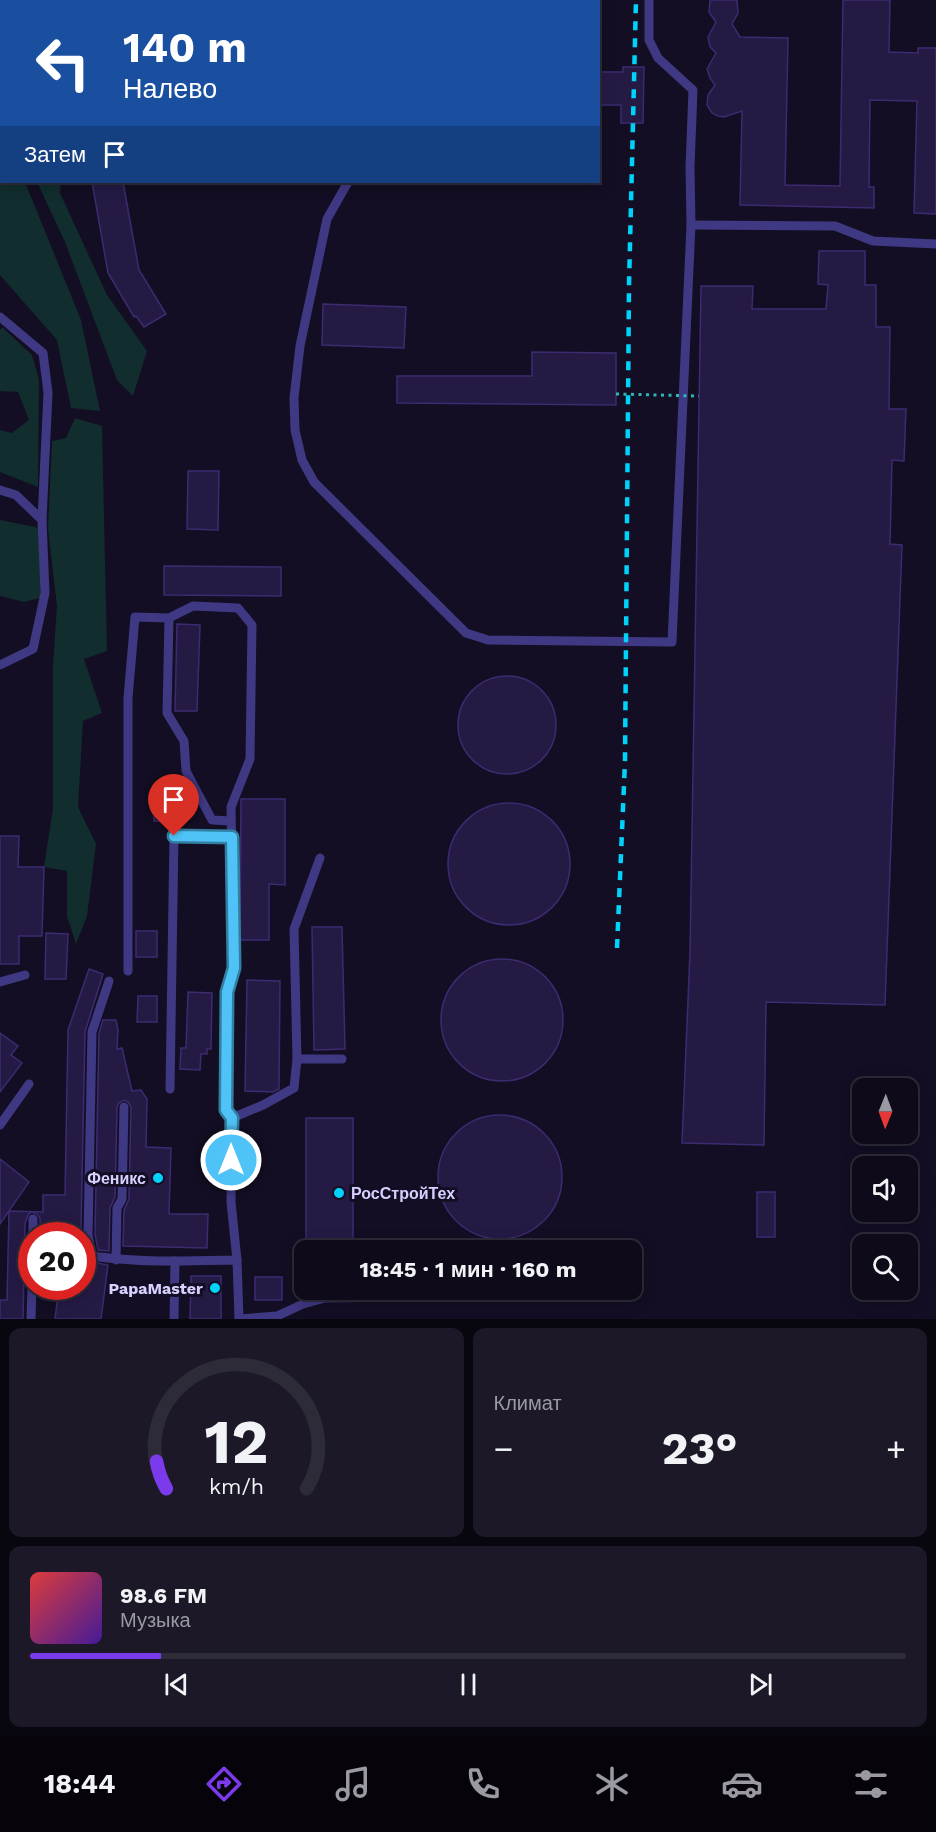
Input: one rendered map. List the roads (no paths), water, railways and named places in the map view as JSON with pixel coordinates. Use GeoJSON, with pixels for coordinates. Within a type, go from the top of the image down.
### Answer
{"type":"FeatureCollection","features":[{"type":"Feature","properties":{"kind":"lane"},"geometry":{"type":"LineString","coordinates":[[347,183],[327,219],[300,346],[294,398],[295,430],[302,460],[314,482],[466,633],[488,639],[672,642],[691,225],[690,167],[693,90],[658,58],[650,40],[649,0]]}},
{"type":"Feature","properties":{"kind":"lane"},"geometry":{"type":"LineString","coordinates":[[691,225],[834,226],[873,241],[936,244]]}},
{"type":"Feature","properties":{"kind":"lane"},"geometry":{"type":"LineString","coordinates":[[0,317],[43,352],[48,393],[42,520],[45,593],[33,648],[0,665]]}},
{"type":"Feature","properties":{"kind":"lane"},"geometry":{"type":"LineString","coordinates":[[0,490],[16,495],[42,520]]}},
{"type":"Feature","properties":{"kind":"lane"},"geometry":{"type":"LineString","coordinates":[[128,971],[128,698],[135,617],[169,618],[193,606],[238,608],[252,625],[250,759],[231,807],[234,968],[227,992],[226,1110],[232,1118],[231,1202],[237,1260],[239,1319],[276,1316],[318,1300]]}},
{"type":"Feature","properties":{"kind":"lane"},"geometry":{"type":"LineString","coordinates":[[169,618],[167,713],[184,741],[186,771],[212,820],[231,821]]}},
{"type":"Feature","properties":{"kind":"lane"},"geometry":{"type":"LineString","coordinates":[[170,1089],[174,836],[232,837]]}},
{"type":"Feature","properties":{"kind":"lane"},"geometry":{"type":"LineString","coordinates":[[232,1118],[263,1105],[294,1088],[297,1059],[294,929],[320,858]]}},
{"type":"Feature","properties":{"kind":"lane"},"geometry":{"type":"LineString","coordinates":[[0,982],[26,975]]}},
{"type":"Feature","properties":{"kind":"lane"},"geometry":{"type":"LineString","coordinates":[[88,1222],[92,1032],[109,981]]}},
{"type":"Feature","properties":{"kind":"lane"},"geometry":{"type":"LineString","coordinates":[[297,1059],[342,1059]]}},
{"type":"Feature","properties":{"kind":"lane"},"geometry":{"type":"LineString","coordinates":[[0,1125],[29,1084]]}},
{"type":"Feature","properties":{"kind":"lane"},"geometry":{"type":"LineString","coordinates":[[116,1260],[117,1208],[122,1199],[124,1107]]}},
{"type":"Feature","properties":{"kind":"lane"},"geometry":{"type":"LineString","coordinates":[[96,1257],[116,1260],[237,1260]]}},
{"type":"Feature","properties":{"kind":"lane"},"geometry":{"type":"LineString","coordinates":[[174,1319],[175,1261]]}},
{"type":"Feature","properties":{"kind":"lane"},"geometry":{"type":"LineString","coordinates":[[31,1319],[32,1300]]}},
{"type":"Feature","properties":{"kind":"railway"},"geometry":{"type":"LineString","coordinates":[[617,948],[625,761],[629,285],[636,0]]}},
{"type":"Feature","properties":{"kind":"place","name":"Феникс"},"geometry":{"type":"Point","coordinates":[158,1178]}},
{"type":"Feature","properties":{"kind":"place","name":"РосСтройТех"},"geometry":{"type":"Point","coordinates":[339,1193]}},
{"type":"Feature","properties":{"kind":"place","name":"PapaMaster"},"geometry":{"type":"Point","coordinates":[215,1288]}}]}
